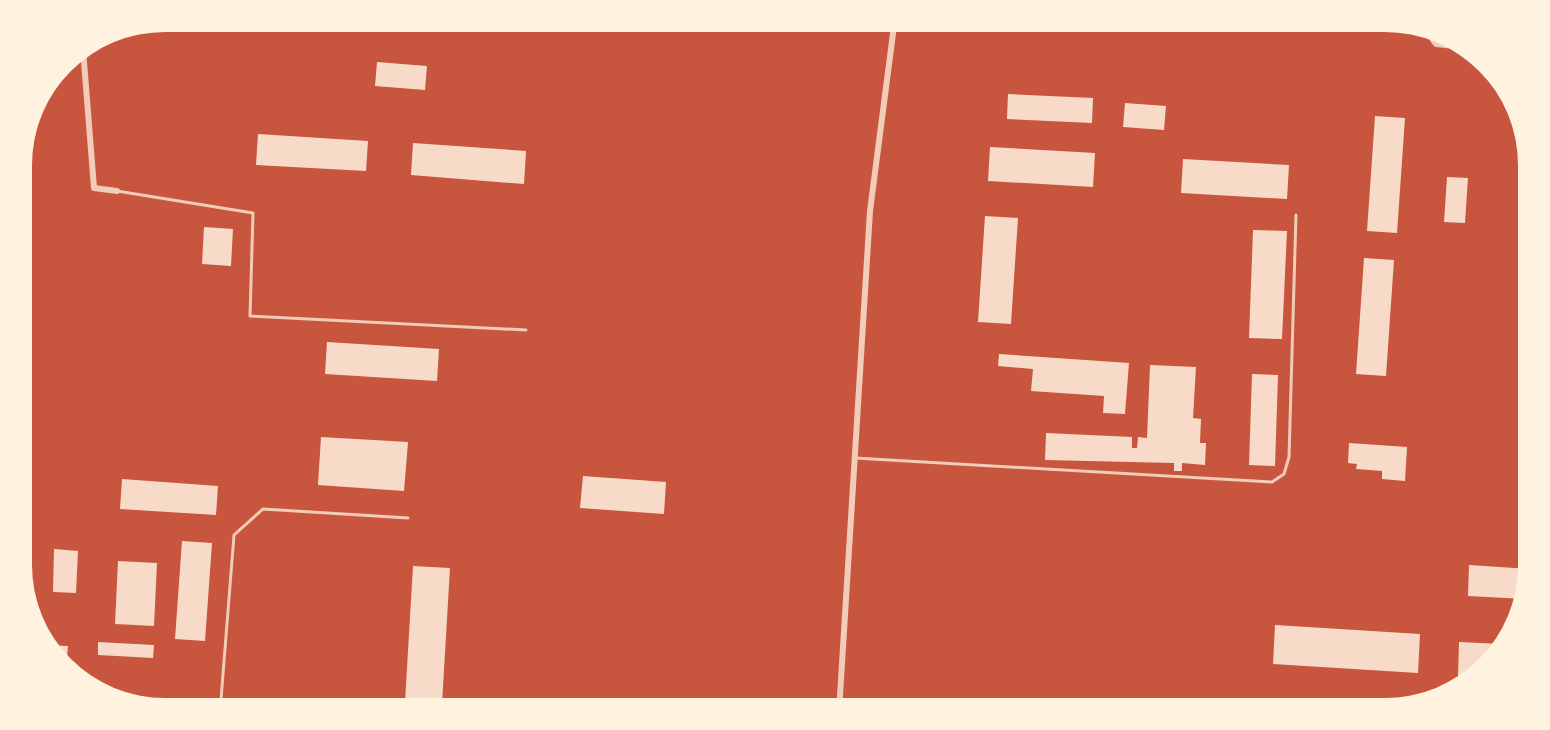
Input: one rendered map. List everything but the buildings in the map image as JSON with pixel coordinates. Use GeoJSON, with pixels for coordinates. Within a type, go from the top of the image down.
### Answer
{"type":"FeatureCollection","features":[{"type":"Feature","properties":{"kind":"street"},"geometry":{"type":"LineString","coordinates":[[840,698],[870,211],[893,32]]}},
{"type":"Feature","properties":{"kind":"street"},"geometry":{"type":"LineString","coordinates":[[84,60],[94,188],[117,191]]}},
{"type":"Feature","properties":{"kind":"lane"},"geometry":{"type":"LineString","coordinates":[[117,191],[253,213],[250,316],[526,330]]}},
{"type":"Feature","properties":{"kind":"lane"},"geometry":{"type":"LineString","coordinates":[[854,458],[1272,482],[1284,474],[1289,457],[1296,215]]}},
{"type":"Feature","properties":{"kind":"lane"},"geometry":{"type":"LineString","coordinates":[[221,698],[234,535],[263,509],[408,518]]}}]}
